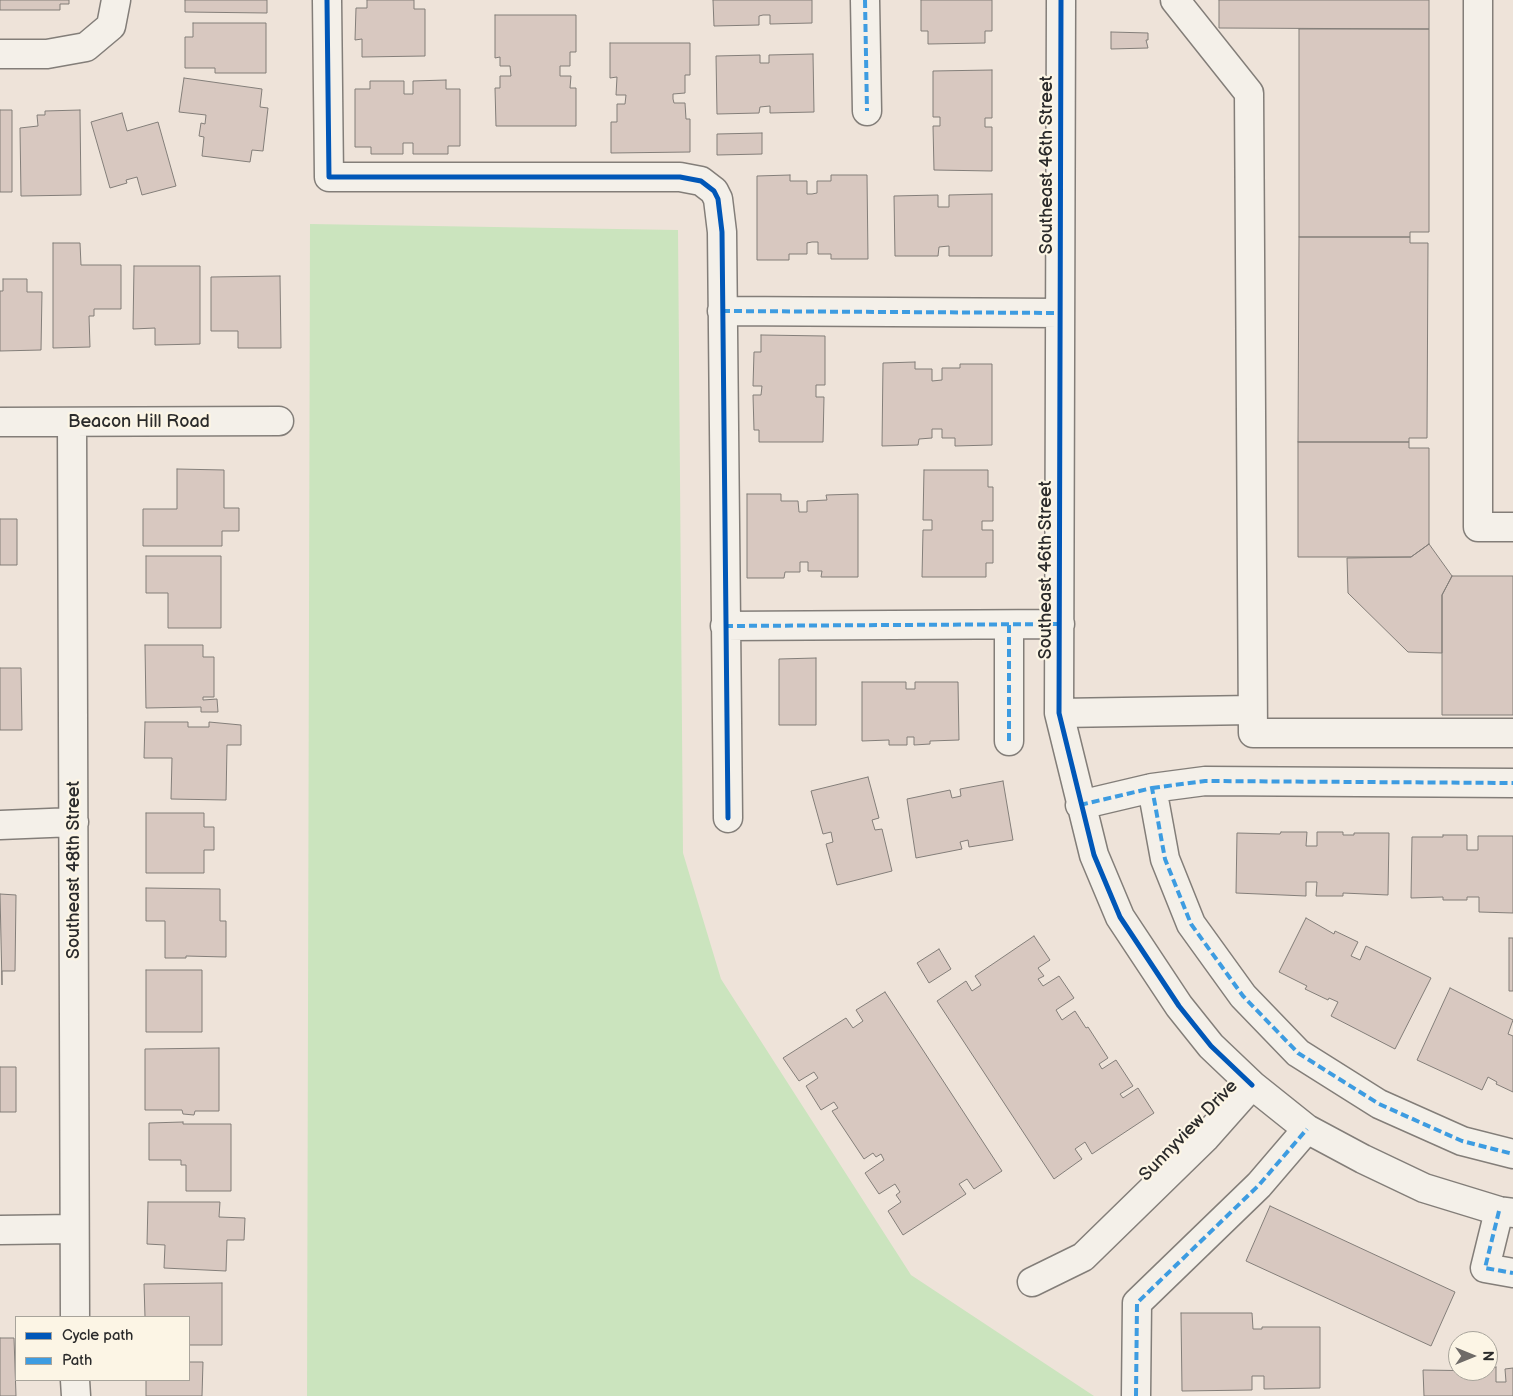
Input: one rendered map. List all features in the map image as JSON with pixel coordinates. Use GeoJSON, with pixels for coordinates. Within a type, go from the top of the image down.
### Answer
{"type":"FeatureCollection","features":[{"type":"Feature","properties":{"kind":"street"},"geometry":{"type":"LineString","coordinates":[[0,54],[47,54],[86,47],[111,26],[116,0]]}},
{"type":"Feature","properties":{"kind":"street"},"geometry":{"type":"LineString","coordinates":[[327,0],[329,177],[680,177],[701,181],[714,191],[720,207],[728,818]]}},
{"type":"Feature","properties":{"kind":"street"},"geometry":{"type":"LineString","coordinates":[[864,0],[867,111]]}},
{"type":"Feature","properties":{"kind":"street","name":"Southeast 46th Street"},"geometry":{"type":"LineString","coordinates":[[1061,0],[1059,713],[1080,805],[1094,855],[1120,917],[1180,1006],[1211,1046],[1252,1085]]}},
{"type":"Feature","properties":{"kind":"street"},"geometry":{"type":"LineString","coordinates":[[1175,0],[1249,93],[1253,733],[1513,733]]}},
{"type":"Feature","properties":{"kind":"street"},"geometry":{"type":"LineString","coordinates":[[1478,0],[1478,527],[1513,527]]}},
{"type":"Feature","properties":{"kind":"street"},"geometry":{"type":"LineString","coordinates":[[722,311],[1060,313]]}},
{"type":"Feature","properties":{"kind":"street","name":"Beacon Hill Road"},"geometry":{"type":"LineString","coordinates":[[0,422],[279,421]]}},
{"type":"Feature","properties":{"kind":"street","name":"Southeast 48th Street"},"geometry":{"type":"LineString","coordinates":[[72,422],[75,1316]]}},
{"type":"Feature","properties":{"kind":"street"},"geometry":{"type":"LineString","coordinates":[[1009,624],[1009,741]]}},
{"type":"Feature","properties":{"kind":"street"},"geometry":{"type":"LineString","coordinates":[[725,626],[1060,624]]}},
{"type":"Feature","properties":{"kind":"street"},"geometry":{"type":"LineString","coordinates":[[1059,713],[1252,710]]}},
{"type":"Feature","properties":{"kind":"street"},"geometry":{"type":"LineString","coordinates":[[1080,805],[1152,788],[1206,781],[1513,783]]}},
{"type":"Feature","properties":{"kind":"street"},"geometry":{"type":"LineString","coordinates":[[1152,788],[1165,859],[1191,924],[1243,996],[1284,1039],[1298,1053],[1379,1104],[1462,1141],[1513,1154]]}},
{"type":"Feature","properties":{"kind":"street"},"geometry":{"type":"LineString","coordinates":[[0,825],[74,822]]}},
{"type":"Feature","properties":{"kind":"street","name":"Sunnyview Drive"},"geometry":{"type":"LineString","coordinates":[[1032,1282],[1083,1257],[1206,1138],[1252,1085],[1307,1128],[1363,1159],[1424,1188],[1506,1212]]}},
{"type":"Feature","properties":{"kind":"street"},"geometry":{"type":"LineString","coordinates":[[1136,1396],[1137,1303],[1259,1185],[1307,1128]]}},
{"type":"Feature","properties":{"kind":"street"},"geometry":{"type":"LineString","coordinates":[[1506,1212],[1485,1268],[1513,1273]]}},
{"type":"Feature","properties":{"kind":"street"},"geometry":{"type":"LineString","coordinates":[[0,1230],[74,1228]]}},
{"type":"Feature","properties":{"kind":"street"},"geometry":{"type":"LineString","coordinates":[[76,1381],[76,1396]]}},
{"type":"Feature","properties":{"kind":"green space"},"geometry":{"type":"Polygon","coordinates":[[[310,224],[678,230],[683,853],[721,979],[911,1275],[1094,1396],[307,1396],[310,224]]]}},
{"type":"Feature","properties":{"kind":"building"},"geometry":{"type":"Polygon","coordinates":[[[0,0],[69,0],[69,4],[60,4],[60,10],[0,10],[0,0]]]}},
{"type":"Feature","properties":{"kind":"building"},"geometry":{"type":"Polygon","coordinates":[[[185,0],[267,0],[267,13],[185,12],[185,0]]]}},
{"type":"Feature","properties":{"kind":"building"},"geometry":{"type":"Polygon","coordinates":[[[367,0],[414,0],[414,9],[425,9],[425,56],[362,57],[362,39],[355,40],[356,8],[367,8],[367,0]]]}},
{"type":"Feature","properties":{"kind":"building"},"geometry":{"type":"Polygon","coordinates":[[[713,0],[812,0],[812,23],[770,24],[770,15],[763,15],[759,16],[759,25],[714,26],[713,0]]]}},
{"type":"Feature","properties":{"kind":"building"},"geometry":{"type":"Polygon","coordinates":[[[921,0],[992,0],[992,31],[985,31],[985,43],[928,44],[928,31],[921,31],[921,0]]]}},
{"type":"Feature","properties":{"kind":"building"},"geometry":{"type":"Polygon","coordinates":[[[1219,0],[1429,0],[1429,29],[1219,28],[1219,0]]]}},
{"type":"Feature","properties":{"kind":"building"},"geometry":{"type":"Polygon","coordinates":[[[495,15],[576,15],[576,52],[570,52],[570,66],[560,66],[560,76],[571,76],[570,88],[576,88],[576,126],[496,126],[495,88],[500,88],[500,76],[511,76],[510,66],[500,66],[500,57],[495,58],[495,15]]]}},
{"type":"Feature","properties":{"kind":"building"},"geometry":{"type":"Polygon","coordinates":[[[193,23],[266,23],[266,73],[215,73],[215,68],[185,68],[185,37],[193,37],[193,23]]]}},
{"type":"Feature","properties":{"kind":"building"},"geometry":{"type":"Polygon","coordinates":[[[1299,29],[1429,29],[1429,232],[1410,232],[1410,237],[1299,237],[1299,29]]]}},
{"type":"Feature","properties":{"kind":"building"},"geometry":{"type":"Polygon","coordinates":[[[1111,32],[1148,33],[1148,40],[1146,40],[1148,48],[1111,49],[1111,32]]]}},
{"type":"Feature","properties":{"kind":"building"},"geometry":{"type":"Polygon","coordinates":[[[610,43],[690,43],[690,75],[685,75],[685,93],[673,94],[673,99],[674,103],[685,103],[686,119],[690,119],[690,152],[611,153],[611,122],[617,122],[617,104],[625,104],[626,95],[616,95],[617,77],[610,78],[610,43]]]}},
{"type":"Feature","properties":{"kind":"building"},"geometry":{"type":"Polygon","coordinates":[[[813,54],[814,112],[770,113],[770,106],[760,107],[759,113],[717,114],[716,56],[760,55],[760,63],[769,63],[769,55],[813,54]]]}},
{"type":"Feature","properties":{"kind":"building"},"geometry":{"type":"Polygon","coordinates":[[[992,70],[992,118],[985,118],[985,127],[992,127],[992,171],[934,170],[933,126],[940,126],[940,117],[933,117],[933,71],[992,70]]]}},
{"type":"Feature","properties":{"kind":"building"},"geometry":{"type":"Polygon","coordinates":[[[184,78],[262,89],[260,107],[268,108],[263,151],[252,150],[250,162],[202,156],[204,137],[199,136],[201,123],[205,124],[206,115],[179,112],[184,78]]]}},
{"type":"Feature","properties":{"kind":"building"},"geometry":{"type":"Polygon","coordinates":[[[446,80],[446,89],[460,89],[460,146],[448,146],[448,154],[413,154],[413,143],[403,143],[403,154],[371,154],[371,147],[355,147],[355,89],[370,89],[370,81],[404,81],[404,94],[413,94],[413,81],[446,80]]]}},
{"type":"Feature","properties":{"kind":"building"},"geometry":{"type":"Polygon","coordinates":[[[0,110],[12,110],[12,192],[0,192],[0,110]]]}},
{"type":"Feature","properties":{"kind":"building"},"geometry":{"type":"Polygon","coordinates":[[[80,110],[81,195],[21,196],[20,128],[38,126],[37,115],[45,115],[45,111],[80,110]]]}},
{"type":"Feature","properties":{"kind":"building"},"geometry":{"type":"Polygon","coordinates":[[[122,113],[127,131],[158,122],[176,186],[142,195],[137,177],[126,180],[127,183],[110,188],[91,122],[122,113]]]}},
{"type":"Feature","properties":{"kind":"building"},"geometry":{"type":"Polygon","coordinates":[[[762,133],[762,154],[717,155],[717,134],[762,133]]]}},
{"type":"Feature","properties":{"kind":"building"},"geometry":{"type":"Polygon","coordinates":[[[790,175],[790,181],[807,181],[807,194],[812,194],[817,193],[817,181],[831,181],[831,175],[867,175],[868,259],[831,259],[831,254],[818,254],[818,242],[812,242],[807,243],[807,254],[789,254],[789,260],[757,260],[757,176],[790,175]]]}},
{"type":"Feature","properties":{"kind":"building"},"geometry":{"type":"Polygon","coordinates":[[[992,194],[992,256],[949,256],[949,246],[939,247],[938,256],[895,256],[894,196],[938,195],[938,207],[949,207],[949,195],[992,194]]]}},
{"type":"Feature","properties":{"kind":"building"},"geometry":{"type":"Polygon","coordinates":[[[1299,237],[1410,237],[1410,243],[1428,243],[1427,438],[1409,438],[1409,442],[1298,442],[1299,237]]]}},
{"type":"Feature","properties":{"kind":"building"},"geometry":{"type":"Polygon","coordinates":[[[53,243],[80,243],[81,265],[121,265],[121,309],[94,309],[94,316],[89,316],[90,347],[53,348],[53,243]]]}},
{"type":"Feature","properties":{"kind":"building"},"geometry":{"type":"Polygon","coordinates":[[[134,266],[200,266],[200,344],[155,345],[155,328],[133,329],[134,266]]]}},
{"type":"Feature","properties":{"kind":"building"},"geometry":{"type":"Polygon","coordinates":[[[280,276],[281,348],[238,348],[238,331],[211,331],[211,277],[280,276]]]}},
{"type":"Feature","properties":{"kind":"building"},"geometry":{"type":"Polygon","coordinates":[[[3,279],[27,279],[27,292],[42,292],[41,350],[0,351],[0,291],[3,291],[3,279]]]}},
{"type":"Feature","properties":{"kind":"building"},"geometry":{"type":"Polygon","coordinates":[[[761,335],[825,336],[825,385],[816,385],[816,397],[824,397],[823,442],[759,442],[759,430],[754,430],[753,395],[761,395],[762,386],[753,386],[754,352],[761,352],[761,335]]]}},
{"type":"Feature","properties":{"kind":"building"},"geometry":{"type":"Polygon","coordinates":[[[915,362],[915,369],[932,369],[932,381],[942,380],[942,368],[960,368],[960,364],[992,364],[992,445],[955,446],[955,438],[942,438],[942,429],[932,429],[932,438],[919,439],[918,445],[882,446],[883,363],[915,362]]]}},
{"type":"Feature","properties":{"kind":"building"},"geometry":{"type":"Polygon","coordinates":[[[1298,442],[1409,442],[1409,448],[1429,448],[1429,544],[1411,557],[1298,557],[1298,442]]]}},
{"type":"Feature","properties":{"kind":"building"},"geometry":{"type":"Polygon","coordinates":[[[177,469],[224,470],[224,508],[239,508],[239,531],[222,531],[222,546],[143,546],[143,509],[177,509],[177,469]]]}},
{"type":"Feature","properties":{"kind":"building"},"geometry":{"type":"Polygon","coordinates":[[[924,470],[988,470],[988,487],[993,487],[993,521],[982,521],[982,530],[993,530],[993,563],[986,563],[986,577],[922,577],[923,530],[932,530],[932,520],[923,520],[924,470]]]}},
{"type":"Feature","properties":{"kind":"building"},"geometry":{"type":"Polygon","coordinates":[[[747,494],[781,494],[781,501],[798,501],[799,512],[807,512],[807,501],[827,500],[826,495],[858,494],[858,577],[821,577],[822,571],[808,571],[808,562],[800,562],[800,572],[785,572],[784,578],[747,578],[747,494]]]}},
{"type":"Feature","properties":{"kind":"building"},"geometry":{"type":"Polygon","coordinates":[[[0,519],[17,519],[17,565],[0,565],[0,519]]]}},
{"type":"Feature","properties":{"kind":"building"},"geometry":{"type":"Polygon","coordinates":[[[1429,544],[1452,576],[1442,595],[1442,653],[1408,652],[1348,593],[1347,558],[1411,557],[1429,544]]]}},
{"type":"Feature","properties":{"kind":"building"},"geometry":{"type":"Polygon","coordinates":[[[146,556],[221,556],[221,628],[168,628],[168,593],[146,593],[146,556]]]}},
{"type":"Feature","properties":{"kind":"building"},"geometry":{"type":"Polygon","coordinates":[[[1452,576],[1513,576],[1513,715],[1442,715],[1442,595],[1452,576]]]}},
{"type":"Feature","properties":{"kind":"building"},"geometry":{"type":"Polygon","coordinates":[[[145,645],[203,645],[203,657],[214,657],[214,697],[203,697],[203,700],[217,699],[218,712],[201,712],[201,707],[146,708],[145,645]]]}},
{"type":"Feature","properties":{"kind":"building"},"geometry":{"type":"Polygon","coordinates":[[[816,658],[816,725],[779,725],[779,659],[816,658]]]}},
{"type":"Feature","properties":{"kind":"building"},"geometry":{"type":"Polygon","coordinates":[[[0,668],[21,668],[22,730],[0,730],[0,668]]]}},
{"type":"Feature","properties":{"kind":"building"},"geometry":{"type":"Polygon","coordinates":[[[862,682],[906,682],[906,689],[915,689],[915,682],[958,682],[959,740],[930,741],[930,744],[914,745],[914,737],[907,737],[907,745],[889,745],[889,740],[862,741],[862,682]]]}},
{"type":"Feature","properties":{"kind":"building"},"geometry":{"type":"Polygon","coordinates":[[[145,722],[188,722],[188,727],[209,727],[209,722],[241,725],[241,745],[227,745],[226,800],[171,799],[172,758],[144,758],[145,722]]]}},
{"type":"Feature","properties":{"kind":"building"},"geometry":{"type":"Polygon","coordinates":[[[868,777],[879,818],[872,820],[875,830],[882,829],[892,871],[837,885],[826,844],[833,842],[831,832],[823,834],[811,791],[868,777]]]}},
{"type":"Feature","properties":{"kind":"building"},"geometry":{"type":"Polygon","coordinates":[[[1003,781],[1013,840],[969,847],[968,840],[960,842],[962,849],[916,858],[907,799],[950,790],[952,798],[961,796],[960,789],[1003,781]]]}},
{"type":"Feature","properties":{"kind":"building"},"geometry":{"type":"Polygon","coordinates":[[[146,813],[204,813],[204,827],[214,827],[214,850],[204,850],[204,873],[146,873],[146,813]]]}},
{"type":"Feature","properties":{"kind":"building"},"geometry":{"type":"Polygon","coordinates":[[[1281,832],[1307,832],[1306,846],[1317,846],[1317,832],[1343,832],[1343,835],[1354,835],[1354,833],[1389,833],[1388,895],[1343,893],[1343,896],[1316,896],[1317,882],[1306,882],[1306,896],[1236,893],[1237,833],[1280,834],[1281,832]]]}},
{"type":"Feature","properties":{"kind":"building"},"geometry":{"type":"Polygon","coordinates":[[[1443,835],[1467,835],[1467,850],[1478,850],[1478,836],[1513,836],[1513,913],[1479,912],[1479,897],[1467,897],[1467,900],[1443,900],[1443,897],[1411,898],[1412,837],[1443,837],[1443,835]]]}},
{"type":"Feature","properties":{"kind":"building"},"geometry":{"type":"Polygon","coordinates":[[[146,888],[220,889],[220,921],[226,921],[226,957],[186,956],[186,958],[165,958],[165,921],[146,921],[146,888]]]}},
{"type":"Feature","properties":{"kind":"building"},"geometry":{"type":"Polygon","coordinates":[[[0,894],[16,895],[15,971],[2,971],[2,985],[0,894]]]}},
{"type":"Feature","properties":{"kind":"building"},"geometry":{"type":"Polygon","coordinates":[[[1306,918],[1334,934],[1335,931],[1358,942],[1351,956],[1360,960],[1366,946],[1431,978],[1395,1049],[1331,1016],[1338,1002],[1329,998],[1328,1000],[1305,989],[1307,986],[1279,972],[1306,918]]]}},
{"type":"Feature","properties":{"kind":"building"},"geometry":{"type":"Polygon","coordinates":[[[1034,936],[1050,960],[1038,968],[1044,976],[1038,979],[1043,986],[1059,976],[1074,998],[1056,1010],[1062,1020],[1075,1011],[1108,1058],[1099,1064],[1102,1069],[1116,1060],[1133,1086],[1120,1094],[1123,1098],[1138,1088],[1154,1113],[1092,1154],[1085,1142],[1075,1149],[1082,1159],[1054,1179],[937,1001],[966,981],[972,991],[981,985],[975,976],[1034,936]]]}},
{"type":"Feature","properties":{"kind":"building"},"geometry":{"type":"Polygon","coordinates":[[[1509,938],[1513,938],[1513,991],[1509,991],[1509,938]]]}},
{"type":"Feature","properties":{"kind":"building"},"geometry":{"type":"Polygon","coordinates":[[[939,949],[951,969],[929,983],[917,963],[939,949]]]}},
{"type":"Feature","properties":{"kind":"building"},"geometry":{"type":"Polygon","coordinates":[[[146,970],[202,970],[202,1032],[146,1032],[146,970]]]}},
{"type":"Feature","properties":{"kind":"building"},"geometry":{"type":"Polygon","coordinates":[[[1450,988],[1513,1020],[1508,1034],[1513,1036],[1513,1092],[1496,1084],[1497,1082],[1488,1077],[1482,1090],[1417,1060],[1450,988]]]}},
{"type":"Feature","properties":{"kind":"building"},"geometry":{"type":"Polygon","coordinates":[[[885,992],[1002,1171],[974,1189],[967,1179],[959,1184],[966,1194],[903,1235],[888,1211],[901,1202],[896,1195],[900,1192],[895,1184],[879,1194],[865,1173],[884,1160],[881,1154],[876,1157],[873,1153],[864,1159],[832,1111],[838,1108],[834,1102],[821,1110],[806,1086],[818,1078],[814,1072],[799,1081],[783,1058],[846,1018],[853,1028],[863,1021],[856,1010],[885,992]]]}},
{"type":"Feature","properties":{"kind":"building"},"geometry":{"type":"Polygon","coordinates":[[[219,1048],[219,1111],[195,1111],[194,1115],[183,1114],[182,1110],[145,1110],[145,1049],[219,1048]]]}},
{"type":"Feature","properties":{"kind":"building"},"geometry":{"type":"Polygon","coordinates":[[[0,1067],[16,1067],[16,1112],[0,1112],[0,1067]]]}},
{"type":"Feature","properties":{"kind":"building"},"geometry":{"type":"Polygon","coordinates":[[[183,1122],[183,1124],[231,1124],[231,1191],[186,1191],[186,1165],[181,1165],[181,1160],[149,1160],[149,1123],[183,1122]]]}},
{"type":"Feature","properties":{"kind":"building"},"geometry":{"type":"Polygon","coordinates":[[[148,1202],[220,1202],[219,1217],[245,1218],[244,1240],[227,1240],[226,1271],[164,1268],[165,1245],[147,1244],[148,1202]]]}},
{"type":"Feature","properties":{"kind":"building"},"geometry":{"type":"Polygon","coordinates":[[[1270,1206],[1455,1292],[1431,1346],[1246,1261],[1270,1206]]]}},
{"type":"Feature","properties":{"kind":"building"},"geometry":{"type":"Polygon","coordinates":[[[222,1283],[222,1345],[190,1345],[190,1316],[145,1316],[144,1284],[222,1283]]]}},
{"type":"Feature","properties":{"kind":"building"},"geometry":{"type":"Polygon","coordinates":[[[1181,1313],[1252,1313],[1253,1329],[1262,1329],[1262,1327],[1320,1327],[1320,1388],[1264,1389],[1264,1376],[1252,1376],[1252,1390],[1182,1391],[1181,1313]]]}},
{"type":"Feature","properties":{"kind":"building"},"geometry":{"type":"Polygon","coordinates":[[[0,1338],[14,1338],[16,1396],[0,1396],[0,1338]]]}},
{"type":"Feature","properties":{"kind":"building"},"geometry":{"type":"Polygon","coordinates":[[[190,1362],[203,1362],[202,1396],[146,1396],[146,1381],[190,1381],[190,1362]]]}},
{"type":"Feature","properties":{"kind":"building"},"geometry":{"type":"Polygon","coordinates":[[[1513,1368],[1513,1396],[1424,1396],[1423,1370],[1448,1370],[1448,1381],[1506,1382],[1505,1369],[1513,1368]]]}},
{"type":"Feature","properties":{"kind":"marked path"},"geometry":{"type":"LineString","coordinates":[[865,0],[867,111]]}},
{"type":"Feature","properties":{"kind":"marked path"},"geometry":{"type":"LineString","coordinates":[[722,311],[1060,313]]}},
{"type":"Feature","properties":{"kind":"marked path"},"geometry":{"type":"LineString","coordinates":[[725,626],[1060,624]]}},
{"type":"Feature","properties":{"kind":"marked path"},"geometry":{"type":"LineString","coordinates":[[1009,625],[1009,741]]}},
{"type":"Feature","properties":{"kind":"marked path"},"geometry":{"type":"LineString","coordinates":[[1152,788],[1205,781],[1513,783]]}},
{"type":"Feature","properties":{"kind":"marked path"},"geometry":{"type":"LineString","coordinates":[[1080,805],[1152,788],[1165,859],[1191,924],[1243,996],[1298,1053],[1379,1104],[1462,1141],[1513,1154]]}},
{"type":"Feature","properties":{"kind":"marked path"},"geometry":{"type":"LineString","coordinates":[[1136,1396],[1137,1303],[1259,1185],[1307,1129]]}},
{"type":"Feature","properties":{"kind":"marked path"},"geometry":{"type":"LineString","coordinates":[[1499,1211],[1485,1268],[1513,1273]]}},
{"type":"Feature","properties":{"kind":"cycle path"},"geometry":{"type":"LineString","coordinates":[[327,0],[329,177],[680,177],[701,181],[714,191],[718,199],[722,232],[728,818]]}},
{"type":"Feature","properties":{"kind":"cycle path"},"geometry":{"type":"LineString","coordinates":[[1061,0],[1059,713],[1094,855],[1120,917],[1179,1006],[1211,1046],[1252,1085]]}}]}
